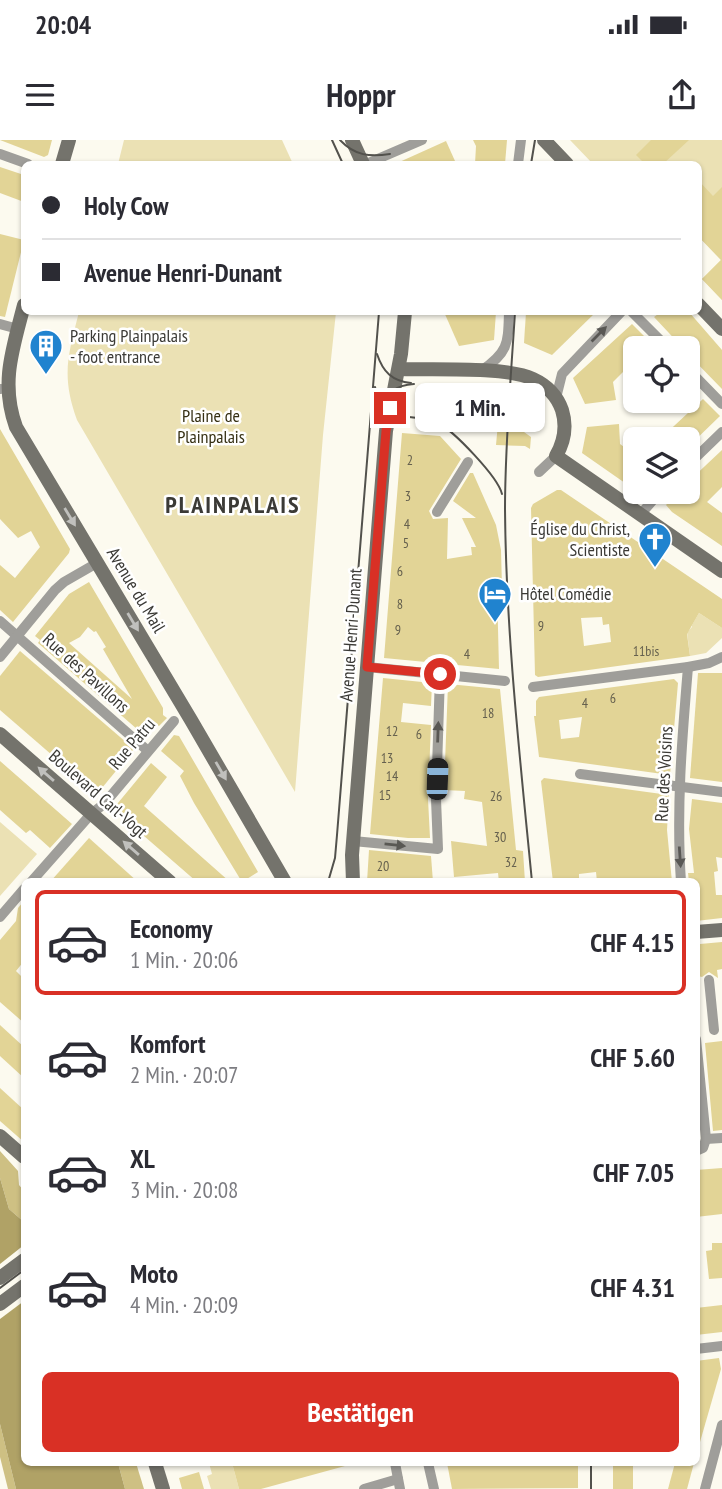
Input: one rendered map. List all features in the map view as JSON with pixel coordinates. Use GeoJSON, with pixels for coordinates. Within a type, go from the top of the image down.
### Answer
{"type":"FeatureCollection","features":[{"type":"Feature","properties":{"kind":"main road"},"geometry":{"type":"LineString","coordinates":[[63,161],[69,140]]}},
{"type":"Feature","properties":{"kind":"main road"},"geometry":{"type":"LineString","coordinates":[[352,140],[362,161]]}},
{"type":"Feature","properties":{"kind":"main road"},"geometry":{"type":"LineString","coordinates":[[544,140],[564,161]]}},
{"type":"Feature","properties":{"kind":"main road"},"geometry":{"type":"LineString","coordinates":[[702,308],[722,329]]}},
{"type":"Feature","properties":{"kind":"main road","name":"Avenue du Mail"},"geometry":{"type":"LineString","coordinates":[[22,315],[2,386],[16,427],[283,878]]}},
{"type":"Feature","properties":{"kind":"main road","name":"Avenue Henri-Dunant"},"geometry":{"type":"LineString","coordinates":[[352,878],[351,867],[386,431],[399,369],[405,315]]}},
{"type":"Feature","properties":{"kind":"main road"},"geometry":{"type":"LineString","coordinates":[[399,369],[481,371],[530,377],[547,388],[562,409],[565,426],[562,444],[556,456],[722,571]]}},
{"type":"Feature","properties":{"kind":"main road"},"geometry":{"type":"LineString","coordinates":[[0,426],[16,427]]}},
{"type":"Feature","properties":{"kind":"main road","name":"Boulevard Carl-Vogt"},"geometry":{"type":"LineString","coordinates":[[0,734],[165,878]]}},
{"type":"Feature","properties":{"kind":"main road","name":"Avenue Henri-Dunant"},"geometry":{"type":"LineString","coordinates":[[347,878],[351,867]]}},
{"type":"Feature","properties":{"kind":"main road"},"geometry":{"type":"LineString","coordinates":[[700,932],[722,930]]}},
{"type":"Feature","properties":{"kind":"main road"},"geometry":{"type":"LineString","coordinates":[[0,1136],[21,1154]]}},
{"type":"Feature","properties":{"kind":"main road"},"geometry":{"type":"LineString","coordinates":[[0,1278],[21,1262]]}},
{"type":"Feature","properties":{"kind":"main road"},"geometry":{"type":"LineString","coordinates":[[0,1304],[21,1288]]}},
{"type":"Feature","properties":{"kind":"main road"},"geometry":{"type":"LineString","coordinates":[[156,1466],[163,1489]]}},
{"type":"Feature","properties":{"kind":"street"},"geometry":{"type":"LineString","coordinates":[[372,161],[422,140]]}},
{"type":"Feature","properties":{"kind":"street"},"geometry":{"type":"LineString","coordinates":[[518,161],[521,140]]}},
{"type":"Feature","properties":{"kind":"street"},"geometry":{"type":"LineString","coordinates":[[0,154],[21,162]]}},
{"type":"Feature","properties":{"kind":"street"},"geometry":{"type":"LineString","coordinates":[[481,371],[496,361],[506,347],[509,315]]}},
{"type":"Feature","properties":{"kind":"street"},"geometry":{"type":"LineString","coordinates":[[556,398],[562,374],[618,315]]}},
{"type":"Feature","properties":{"kind":"street"},"geometry":{"type":"LineString","coordinates":[[635,315],[656,336]]}},
{"type":"Feature","properties":{"kind":"street"},"geometry":{"type":"LineString","coordinates":[[0,324],[18,329]]}},
{"type":"Feature","properties":{"kind":"street"},"geometry":{"type":"LineString","coordinates":[[700,381],[722,404]]}},
{"type":"Feature","properties":{"kind":"street"},"geometry":{"type":"LineString","coordinates":[[700,453],[722,432]]}},
{"type":"Feature","properties":{"kind":"street"},"geometry":{"type":"LineString","coordinates":[[539,472],[556,456]]}},
{"type":"Feature","properties":{"kind":"street"},"geometry":{"type":"LineString","coordinates":[[437,512],[468,462]]}},
{"type":"Feature","properties":{"kind":"street"},"geometry":{"type":"LineString","coordinates":[[640,515],[650,504]]}},
{"type":"Feature","properties":{"kind":"street"},"geometry":{"type":"LineString","coordinates":[[0,657],[64,582],[97,563]]}},
{"type":"Feature","properties":{"kind":"street","name":"Rue des Pavillons"},"geometry":{"type":"LineString","coordinates":[[0,621],[148,751]]}},
{"type":"Feature","properties":{"kind":"street"},"geometry":{"type":"LineString","coordinates":[[533,687],[688,667],[722,657]]}},
{"type":"Feature","properties":{"kind":"street"},"geometry":{"type":"LineString","coordinates":[[367,667],[505,681]]}},
{"type":"Feature","properties":{"kind":"street","name":"Rue des Voisins"},"geometry":{"type":"LineString","coordinates":[[681,878],[678,787],[688,667]]}},
{"type":"Feature","properties":{"kind":"street"},"geometry":{"type":"LineString","coordinates":[[353,841],[438,849],[436,799],[440,674]]}},
{"type":"Feature","properties":{"kind":"street","name":"Rue Patru"},"geometry":{"type":"LineString","coordinates":[[35,878],[91,814],[104,804],[174,721]]}},
{"type":"Feature","properties":{"kind":"street"},"geometry":{"type":"LineString","coordinates":[[580,774],[722,792]]}},
{"type":"Feature","properties":{"kind":"street"},"geometry":{"type":"LineString","coordinates":[[0,917],[21,892]]}},
{"type":"Feature","properties":{"kind":"street"},"geometry":{"type":"LineString","coordinates":[[709,980],[709,1005],[714,1030]]}},
{"type":"Feature","properties":{"kind":"street"},"geometry":{"type":"LineString","coordinates":[[700,1078],[706,1139],[700,1149]]}},
{"type":"Feature","properties":{"kind":"street"},"geometry":{"type":"LineString","coordinates":[[706,1139],[722,1138]]}},
{"type":"Feature","properties":{"kind":"street"},"geometry":{"type":"LineString","coordinates":[[700,1349],[722,1346]]}},
{"type":"Feature","properties":{"kind":"street"},"geometry":{"type":"LineString","coordinates":[[705,1489],[722,1425]]}},
{"type":"Feature","properties":{"kind":"street"},"geometry":{"type":"LineString","coordinates":[[364,1489],[399,1484],[396,1466]]}},
{"type":"Feature","properties":{"kind":"street"},"geometry":{"type":"LineString","coordinates":[[429,1466],[434,1489]]}},
{"type":"Feature","properties":{"kind":"green space"},"geometry":{"type":"Polygon","coordinates":[[[124,140],[282,140],[292,161],[119,161],[124,140]]]}},
{"type":"Feature","properties":{"kind":"green space"},"geometry":{"type":"Polygon","coordinates":[[[570,140],[722,140],[722,300],[702,279],[721,260],[702,240],[702,161],[590,161],[570,140]]]}},
{"type":"Feature","properties":{"kind":"green space","name":"Plaine de Plainpalais"},"geometry":{"type":"Polygon","coordinates":[[[78,315],[336,315],[323,435],[295,792],[77,420],[68,378],[78,315]]]}},
{"type":"Feature","properties":{"kind":"green space"},"geometry":{"type":"Polygon","coordinates":[[[699,613],[722,628],[722,638],[706,653],[690,656],[687,632],[699,613]]]}},
{"type":"Feature","properties":{"kind":"green space"},"geometry":{"type":"Polygon","coordinates":[[[0,822],[37,854],[0,896],[0,822]]]}},
{"type":"Feature","properties":{"kind":"green space"},"geometry":{"type":"Polygon","coordinates":[[[210,1466],[233,1466],[239,1489],[211,1489],[207,1476],[212,1474],[210,1466]]]}},
{"type":"Feature","properties":{"kind":"shaded area"},"geometry":{"type":"Polygon","coordinates":[[[0,1151],[18,1171],[21,1219],[9,1209],[0,1178],[0,1151]]]}},
{"type":"Feature","properties":{"kind":"shaded area"},"geometry":{"type":"Polygon","coordinates":[[[0,1178],[9,1209],[21,1219],[21,1466],[119,1466],[125,1489],[16,1489],[0,1424],[0,1178]]]}},
{"type":"Feature","properties":{"kind":"shaded area"},"geometry":{"type":"Polygon","coordinates":[[[0,1424],[16,1489],[8,1489],[0,1457],[0,1424]]]}},
{"type":"Feature","properties":{"kind":"shaded area"},"geometry":{"type":"Polygon","coordinates":[[[119,1466],[137,1466],[144,1489],[125,1489],[119,1466]]]}},
{"type":"Feature","properties":{"kind":"pier"},"geometry":{"type":"Polygon","coordinates":[[[21,1247],[21,1303],[0,1319],[0,1264],[21,1247]]]}},
{"type":"Feature","properties":{"kind":"building"},"geometry":{"type":"Polygon","coordinates":[[[0,140],[52,140],[48,155],[44,157],[0,140]]]}},
{"type":"Feature","properties":{"kind":"building"},"geometry":{"type":"Polygon","coordinates":[[[473,140],[507,140],[505,161],[475,161],[476,146],[473,140]]]}},
{"type":"Feature","properties":{"kind":"building"},"geometry":{"type":"Polygon","coordinates":[[[651,140],[689,140],[666,161],[642,161],[636,155],[651,140]]]}},
{"type":"Feature","properties":{"kind":"building"},"geometry":{"type":"Polygon","coordinates":[[[446,141],[455,161],[402,161],[446,141]]]}},
{"type":"Feature","properties":{"kind":"building"},"geometry":{"type":"Polygon","coordinates":[[[0,167],[21,174],[21,201],[0,193],[0,167]]]}},
{"type":"Feature","properties":{"kind":"building"},"geometry":{"type":"Polygon","coordinates":[[[702,184],[713,196],[722,187],[722,300],[702,279],[721,260],[702,240],[702,184]]]}},
{"type":"Feature","properties":{"kind":"building"},"geometry":{"type":"Polygon","coordinates":[[[0,234],[21,239],[21,252],[5,317],[0,316],[0,234]]]}},
{"type":"Feature","properties":{"kind":"building"},"geometry":{"type":"Polygon","coordinates":[[[445,315],[496,315],[494,340],[459,346],[445,315]]]}},
{"type":"Feature","properties":{"kind":"building"},"geometry":{"type":"Polygon","coordinates":[[[526,315],[593,315],[552,355],[524,343],[526,315]]]}},
{"type":"Feature","properties":{"kind":"building"},"geometry":{"type":"Polygon","coordinates":[[[692,315],[722,350],[722,389],[700,366],[700,336],[672,336],[654,317],[692,315]]]}},
{"type":"Feature","properties":{"kind":"building"},"geometry":{"type":"Polygon","coordinates":[[[632,324],[644,336],[623,336],[623,372],[613,382],[616,400],[585,404],[573,378],[632,324]]]}},
{"type":"Feature","properties":{"kind":"building"},"geometry":{"type":"Polygon","coordinates":[[[419,389],[466,392],[465,402],[418,399],[419,389]]]}},
{"type":"Feature","properties":{"kind":"building"},"geometry":{"type":"Polygon","coordinates":[[[703,399],[720,416],[700,435],[700,427],[673,427],[688,413],[700,413],[700,402],[703,399]]]}},
{"type":"Feature","properties":{"kind":"building"},"geometry":{"type":"Polygon","coordinates":[[[491,407],[525,410],[524,432],[531,437],[530,449],[525,446],[496,445],[498,423],[491,417],[491,407]]]}},
{"type":"Feature","properties":{"kind":"building"},"geometry":{"type":"Polygon","coordinates":[[[619,424],[620,444],[623,446],[623,482],[582,453],[587,427],[619,424]]]}},
{"type":"Feature","properties":{"kind":"building"},"geometry":{"type":"Polygon","coordinates":[[[0,429],[70,549],[13,622],[0,610],[0,565],[15,578],[40,547],[31,531],[18,538],[0,519],[0,429]]]}},
{"type":"Feature","properties":{"kind":"building"},"geometry":{"type":"Polygon","coordinates":[[[402,433],[440,436],[461,459],[429,511],[433,519],[448,518],[447,559],[472,555],[471,547],[476,547],[462,518],[476,518],[453,501],[470,473],[473,473],[496,525],[501,550],[502,587],[497,588],[499,669],[384,658],[402,433]]]}},
{"type":"Feature","properties":{"kind":"building"},"geometry":{"type":"Polygon","coordinates":[[[722,450],[722,487],[707,502],[722,513],[722,546],[672,512],[666,505],[700,504],[700,471],[722,450]]]}},
{"type":"Feature","properties":{"kind":"building"},"geometry":{"type":"Polygon","coordinates":[[[561,490],[722,599],[722,628],[699,613],[687,634],[690,656],[538,677],[535,675],[533,504],[561,490]],[[602,617],[581,618],[584,646],[611,642],[609,624],[603,625],[602,617]]]}},
{"type":"Feature","properties":{"kind":"building"},"geometry":{"type":"Polygon","coordinates":[[[89,582],[163,708],[163,715],[167,718],[159,726],[155,723],[145,736],[38,643],[40,640],[35,636],[69,594],[89,582]],[[88,627],[80,637],[69,643],[132,699],[103,649],[106,647],[96,631],[88,627]]]}},
{"type":"Feature","properties":{"kind":"building"},"geometry":{"type":"Polygon","coordinates":[[[20,651],[134,749],[97,794],[0,710],[0,676],[20,651]]]}},
{"type":"Feature","properties":{"kind":"building"},"geometry":{"type":"Polygon","coordinates":[[[698,673],[722,673],[722,782],[690,778],[698,673]]]}},
{"type":"Feature","properties":{"kind":"building"},"geometry":{"type":"Polygon","coordinates":[[[383,678],[432,683],[431,706],[403,703],[401,722],[431,725],[428,799],[430,838],[370,834],[383,678]]]}},
{"type":"Feature","properties":{"kind":"building"},"geometry":{"type":"Polygon","coordinates":[[[674,679],[678,683],[670,775],[539,757],[534,716],[539,697],[674,679]],[[582,717],[559,720],[561,739],[579,737],[582,717]]]}},
{"type":"Feature","properties":{"kind":"building"},"geometry":{"type":"Polygon","coordinates":[[[448,684],[500,689],[516,850],[523,851],[525,878],[499,878],[498,873],[454,877],[451,841],[487,846],[482,802],[464,799],[465,791],[444,790],[448,684]]]}},
{"type":"Feature","properties":{"kind":"building"},"geometry":{"type":"Polygon","coordinates":[[[174,735],[179,736],[258,872],[248,878],[240,878],[194,803],[180,776],[184,771],[161,751],[174,735]]]}},
{"type":"Feature","properties":{"kind":"building"},"geometry":{"type":"Polygon","coordinates":[[[0,761],[72,824],[50,848],[30,830],[26,833],[0,810],[0,761]]]}},
{"type":"Feature","properties":{"kind":"building"},"geometry":{"type":"Polygon","coordinates":[[[151,763],[167,777],[144,806],[225,878],[192,878],[113,809],[151,763]]]}},
{"type":"Feature","properties":{"kind":"building"},"geometry":{"type":"Polygon","coordinates":[[[544,778],[669,795],[667,830],[672,878],[597,878],[596,872],[579,874],[579,878],[553,878],[541,781],[544,778]]]}},
{"type":"Feature","properties":{"kind":"building"},"geometry":{"type":"Polygon","coordinates":[[[692,799],[722,803],[722,858],[716,857],[718,871],[714,872],[716,895],[722,895],[722,918],[700,921],[700,878],[689,878],[688,873],[694,873],[689,829],[692,799]]]}},
{"type":"Feature","properties":{"kind":"building"},"geometry":{"type":"Polygon","coordinates":[[[89,838],[134,878],[54,878],[89,838]]]}},
{"type":"Feature","properties":{"kind":"building"},"geometry":{"type":"Polygon","coordinates":[[[369,850],[431,856],[433,878],[367,878],[369,850]]]}},
{"type":"Feature","properties":{"kind":"building"},"geometry":{"type":"Polygon","coordinates":[[[21,904],[21,965],[16,971],[21,976],[21,1020],[0,1002],[0,940],[16,921],[21,904]]]}},
{"type":"Feature","properties":{"kind":"building"},"geometry":{"type":"Polygon","coordinates":[[[722,942],[722,969],[717,970],[718,978],[709,972],[700,976],[700,944],[722,942]]]}},
{"type":"Feature","properties":{"kind":"building"},"geometry":{"type":"Polygon","coordinates":[[[0,1025],[21,1044],[21,1075],[0,1056],[0,1025]]]}},
{"type":"Feature","properties":{"kind":"building"},"geometry":{"type":"Polygon","coordinates":[[[722,1041],[722,1130],[713,1131],[705,1043],[722,1041]]]}},
{"type":"Feature","properties":{"kind":"building"},"geometry":{"type":"Polygon","coordinates":[[[0,1088],[21,1107],[21,1139],[0,1121],[0,1088]]]}},
{"type":"Feature","properties":{"kind":"building"},"geometry":{"type":"Polygon","coordinates":[[[722,1168],[722,1214],[700,1217],[700,1170],[722,1168]]]}},
{"type":"Feature","properties":{"kind":"building"},"geometry":{"type":"Polygon","coordinates":[[[712,1243],[722,1243],[722,1278],[709,1279],[706,1251],[712,1250],[712,1243]]]}},
{"type":"Feature","properties":{"kind":"building"},"geometry":{"type":"Polygon","coordinates":[[[722,1305],[722,1332],[700,1335],[700,1308],[722,1305]]]}},
{"type":"Feature","properties":{"kind":"building"},"geometry":{"type":"Polygon","coordinates":[[[719,1358],[721,1369],[700,1442],[700,1360],[719,1358]]]}},
{"type":"Feature","properties":{"kind":"building"},"geometry":{"type":"Polygon","coordinates":[[[233,1466],[345,1466],[261,1489],[239,1489],[233,1466]]]}},
{"type":"Feature","properties":{"kind":"building"},"geometry":{"type":"Polygon","coordinates":[[[448,1466],[578,1466],[578,1488],[452,1489],[448,1466]]]}},
{"type":"Feature","properties":{"kind":"building"},"geometry":{"type":"Polygon","coordinates":[[[613,1466],[633,1466],[633,1489],[613,1489],[613,1466]]]}},
{"type":"Feature","properties":{"kind":"building"},"geometry":{"type":"Polygon","coordinates":[[[674,1466],[693,1466],[687,1489],[668,1489],[674,1466]]]}},
{"type":"Feature","properties":{"kind":"building"},"geometry":{"type":"Polygon","coordinates":[[[199,1472],[204,1489],[182,1489],[179,1478],[199,1472]]]}},
{"type":"Feature","properties":{"kind":"tram line"},"geometry":{"type":"LineString","coordinates":[[332,140],[342,161]]}},
{"type":"Feature","properties":{"kind":"tram line"},"geometry":{"type":"LineString","coordinates":[[340,140],[363,154],[390,154]]}},
{"type":"Feature","properties":{"kind":"tram line"},"geometry":{"type":"LineString","coordinates":[[532,161],[535,140]]}},
{"type":"Feature","properties":{"kind":"tram line"},"geometry":{"type":"LineString","coordinates":[[329,878],[335,858],[379,315]]}},
{"type":"Feature","properties":{"kind":"tram line"},"geometry":{"type":"LineString","coordinates":[[515,315],[506,460],[506,556],[514,696],[532,878]]}},
{"type":"Feature","properties":{"kind":"tram line"},"geometry":{"type":"LineString","coordinates":[[377,354],[389,375],[411,383]]}},
{"type":"Feature","properties":{"kind":"tram line"},"geometry":{"type":"LineString","coordinates":[[378,409],[392,390],[414,384]]}},
{"type":"Feature","properties":{"kind":"tram line"},"geometry":{"type":"LineString","coordinates":[[375,387],[384,409],[399,416],[428,419],[454,435],[493,477],[502,494]]}},
{"type":"Feature","properties":{"kind":"tram line"},"geometry":{"type":"LineString","coordinates":[[0,1288],[21,1272]]}},
{"type":"Feature","properties":{"kind":"tram line"},"geometry":{"type":"LineString","coordinates":[[591,1466],[591,1489]]}},
{"type":"Feature","properties":{"kind":"place","name":"Parking Plainpalais - foot entrance"},"geometry":{"type":"Point","coordinates":[46,376]}},
{"type":"Feature","properties":{"kind":"place","name":"Église du Christ, Scientiste"},"geometry":{"type":"Point","coordinates":[655,569]}},
{"type":"Feature","properties":{"kind":"place","name":"Hôtel Comédie"},"geometry":{"type":"Point","coordinates":[495,624]}},
{"type":"Feature","properties":{"kind":"district","name":"PLAINPALAIS"},"geometry":{"type":"Point","coordinates":[233,505]}},
{"type":"Feature","properties":{"kind":"route"},"geometry":{"type":"LineString","coordinates":[[390,408],[367,667],[440,674]]}}]}
